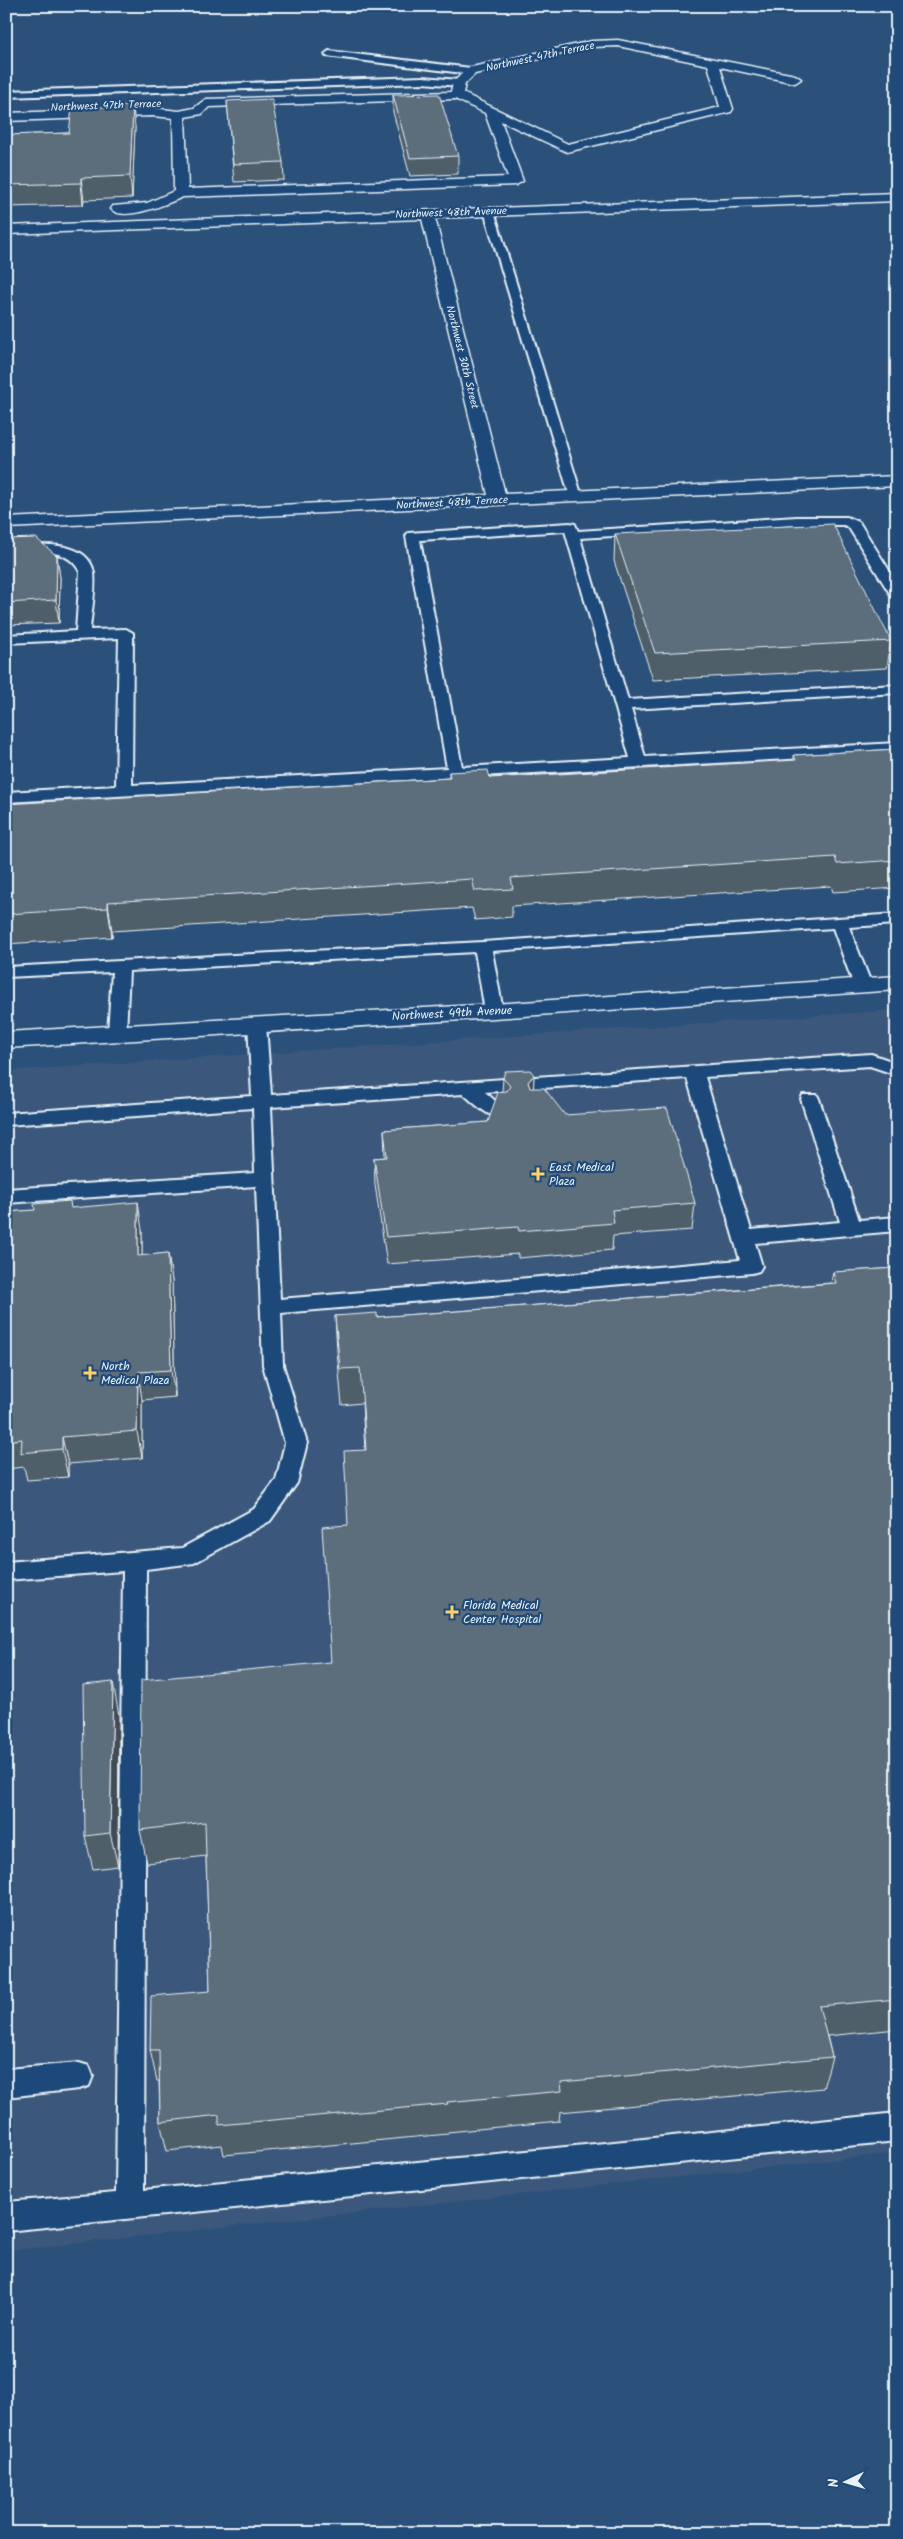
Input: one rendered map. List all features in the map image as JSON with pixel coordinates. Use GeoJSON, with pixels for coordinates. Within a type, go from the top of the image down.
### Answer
{"type":"FeatureCollection","features":[{"type":"Feature","properties":{"kind":"street","name":"Northwest 47th Terrace"},"geometry":{"type":"LineString","coordinates":[[6,109],[292,100],[458,89],[471,71],[592,44],[618,43],[795,79]]}},
{"type":"Feature","properties":{"kind":"street"},"geometry":{"type":"LineString","coordinates":[[458,89],[490,109],[566,148],[727,109],[713,63]]}},
{"type":"Feature","properties":{"kind":"street","name":"Northwest 47th Terrace"},"geometry":{"type":"LineString","coordinates":[[6,117],[152,112],[179,115],[198,111],[206,103]]}},
{"type":"Feature","properties":{"kind":"street"},"geometry":{"type":"LineString","coordinates":[[101,209],[149,207],[181,193],[516,181],[490,109]]}},
{"type":"Feature","properties":{"kind":"street"},"geometry":{"type":"LineString","coordinates":[[179,115],[181,193]]}},
{"type":"Feature","properties":{"kind":"street","name":"Northwest 48th Avenue"},"geometry":{"type":"LineString","coordinates":[[6,230],[897,197]]}},
{"type":"Feature","properties":{"kind":"street","name":"Northwest 30th Street"},"geometry":{"type":"LineString","coordinates":[[428,213],[498,500]]}},
{"type":"Feature","properties":{"kind":"street","name":"Northwest 48th Terrace"},"geometry":{"type":"LineString","coordinates":[[6,523],[897,481]]}},
{"type":"Feature","properties":{"kind":"street","name":"Northwest 49th Avenue"},"geometry":{"type":"LineString","coordinates":[[6,1040],[494,1011],[897,984]]}},
{"type":"Feature","properties":{"kind":"lane"},"geometry":{"type":"LineString","coordinates":[[329,54],[471,71]]}},
{"type":"Feature","properties":{"kind":"lane"},"geometry":{"type":"LineString","coordinates":[[6,94],[176,92],[289,85],[423,80],[458,89]]}},
{"type":"Feature","properties":{"kind":"lane"},"geometry":{"type":"LineString","coordinates":[[289,85],[292,100]]}},
{"type":"Feature","properties":{"kind":"lane"},"geometry":{"type":"LineString","coordinates":[[489,211],[576,497]]}},
{"type":"Feature","properties":{"kind":"lane"},"geometry":{"type":"LineString","coordinates":[[572,535],[797,522],[847,521],[854,525],[897,594]]}},
{"type":"Feature","properties":{"kind":"lane"},"geometry":{"type":"LineString","coordinates":[[455,773],[413,536],[567,527],[570,529],[639,762]]}},
{"type":"Feature","properties":{"kind":"lane"},"geometry":{"type":"LineString","coordinates":[[6,551],[65,549],[78,556],[84,562],[87,572],[83,635]]}},
{"type":"Feature","properties":{"kind":"lane"},"geometry":{"type":"LineString","coordinates":[[6,639],[126,633],[124,791]]}},
{"type":"Feature","properties":{"kind":"lane"},"geometry":{"type":"LineString","coordinates":[[622,705],[897,689]]}},
{"type":"Feature","properties":{"kind":"lane"},"geometry":{"type":"LineString","coordinates":[[6,797],[897,748]]}},
{"type":"Feature","properties":{"kind":"lane"},"geometry":{"type":"LineString","coordinates":[[6,972],[483,947],[897,919]]}},
{"type":"Feature","properties":{"kind":"lane"},"geometry":{"type":"LineString","coordinates":[[839,923],[863,986]]}},
{"type":"Feature","properties":{"kind":"lane"},"geometry":{"type":"LineString","coordinates":[[483,947],[494,1011]]}},
{"type":"Feature","properties":{"kind":"lane"},"geometry":{"type":"LineString","coordinates":[[117,1033],[120,966]]}},
{"type":"Feature","properties":{"kind":"lane"},"geometry":{"type":"LineString","coordinates":[[6,1571],[186,1557],[262,1515],[286,1483],[296,1443],[273,1365],[266,1179],[257,1024]]}},
{"type":"Feature","properties":{"kind":"lane"},"geometry":{"type":"LineString","coordinates":[[6,1119],[871,1060],[897,1069]]}},
{"type":"Feature","properties":{"kind":"lane"},"geometry":{"type":"LineString","coordinates":[[271,1307],[752,1266],[745,1237],[694,1072]]}},
{"type":"Feature","properties":{"kind":"lane"},"geometry":{"type":"LineString","coordinates":[[544,1103],[561,1081]]}},
{"type":"Feature","properties":{"kind":"lane"},"geometry":{"type":"LineString","coordinates":[[468,1088],[500,1112]]}},
{"type":"Feature","properties":{"kind":"lane"},"geometry":{"type":"LineString","coordinates":[[810,1099],[851,1226]]}},
{"type":"Feature","properties":{"kind":"lane"},"geometry":{"type":"LineString","coordinates":[[6,1196],[266,1179]]}},
{"type":"Feature","properties":{"kind":"lane"},"geometry":{"type":"LineString","coordinates":[[745,1237],[851,1226],[897,1224]]}},
{"type":"Feature","properties":{"kind":"lane"},"geometry":{"type":"LineString","coordinates":[[130,2206],[136,1561]]}},
{"type":"Feature","properties":{"kind":"lane"},"geometry":{"type":"LineString","coordinates":[[6,2083],[79,2076]]}},
{"type":"Feature","properties":{"kind":"lane"},"geometry":{"type":"LineString","coordinates":[[6,2216],[130,2206],[897,2127]]}},
{"type":"Feature","properties":{"kind":"shaded area","name":"Florida Medical Center Hospital"},"geometry":{"type":"Polygon","coordinates":[[[897,1010],[897,2153],[6,2251],[6,1071],[897,1010]]]}},
{"type":"Feature","properties":{"kind":"building"},"geometry":{"type":"Polygon","coordinates":[[[439,94],[458,156],[410,158],[393,95],[439,94]]]}},
{"type":"Feature","properties":{"kind":"building"},"geometry":{"type":"Polygon","coordinates":[[[272,99],[283,162],[233,164],[227,101],[272,99]]]}},
{"type":"Feature","properties":{"kind":"building"},"geometry":{"type":"Polygon","coordinates":[[[133,106],[130,176],[81,178],[81,183],[6,185],[6,135],[69,133],[72,108],[133,106]]]}},
{"type":"Feature","properties":{"kind":"building"},"geometry":{"type":"Polygon","coordinates":[[[833,524],[891,641],[655,653],[615,534],[833,524]]]}},
{"type":"Feature","properties":{"kind":"building"},"geometry":{"type":"Polygon","coordinates":[[[36,538],[57,556],[56,600],[6,603],[6,539],[36,538]]]}},
{"type":"Feature","properties":{"kind":"building"},"geometry":{"type":"Polygon","coordinates":[[[897,749],[897,860],[837,864],[835,857],[511,878],[513,889],[475,891],[472,879],[108,902],[108,908],[6,914],[6,804],[450,778],[449,772],[488,770],[490,778],[796,760],[794,755],[897,749]]]}},
{"type":"Feature","properties":{"kind":"building","name":"East Medical Plaza"},"geometry":{"type":"Polygon","coordinates":[[[530,1070],[534,1075],[528,1082],[530,1088],[544,1088],[565,1115],[667,1108],[695,1203],[612,1210],[614,1223],[519,1231],[518,1227],[386,1237],[374,1158],[387,1157],[384,1130],[488,1122],[498,1092],[507,1091],[510,1086],[503,1078],[505,1071],[530,1070]]]}},
{"type":"Feature","properties":{"kind":"building","name":"North Medical Plaza"},"geometry":{"type":"Polygon","coordinates":[[[70,1201],[71,1208],[138,1202],[138,1256],[168,1253],[171,1370],[138,1372],[137,1431],[62,1437],[62,1449],[21,1453],[22,1439],[6,1441],[6,1212],[35,1210],[34,1204],[70,1201]]]}},
{"type":"Feature","properties":{"kind":"building"},"geometry":{"type":"Polygon","coordinates":[[[897,1268],[897,1999],[819,2006],[832,2057],[561,2082],[562,2091],[447,2102],[448,2104],[219,2125],[219,2115],[160,2122],[159,2050],[150,2050],[151,1996],[210,1991],[205,1822],[140,1830],[141,1680],[331,1662],[322,1527],[348,1525],[344,1451],[366,1450],[360,1368],[340,1369],[335,1316],[377,1313],[377,1317],[836,1283],[833,1272],[897,1268]]]}},
{"type":"Feature","properties":{"kind":"building"},"geometry":{"type":"Polygon","coordinates":[[[113,1682],[110,1833],[85,1836],[83,1685],[113,1682]]]}},
{"type":"Feature","properties":{"kind":"place","name":"East Medical Plaza"},"geometry":{"type":"Point","coordinates":[538,1174]}},
{"type":"Feature","properties":{"kind":"place","name":"North Medical Plaza"},"geometry":{"type":"Point","coordinates":[90,1373]}},
{"type":"Feature","properties":{"kind":"place","name":"Florida Medical Center Hospital"},"geometry":{"type":"Point","coordinates":[452,1612]}}]}
